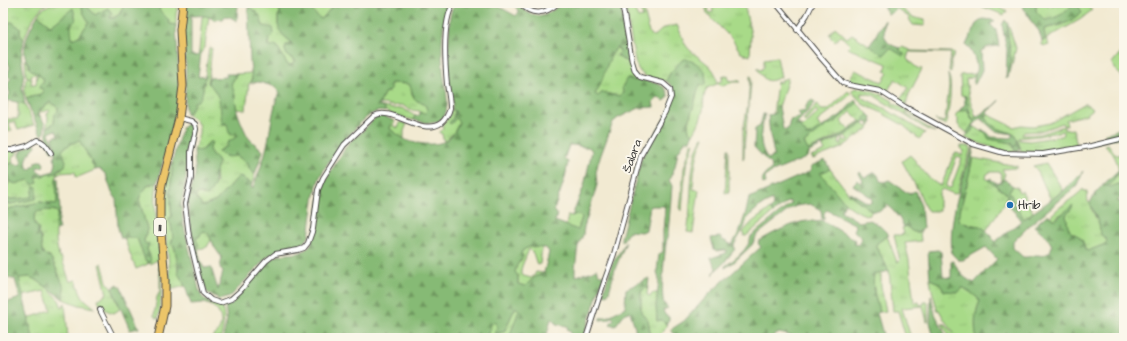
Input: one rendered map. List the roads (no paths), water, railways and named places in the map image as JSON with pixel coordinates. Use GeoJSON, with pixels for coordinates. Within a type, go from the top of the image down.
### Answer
{"type":"FeatureCollection","features":[{"type":"Feature","properties":{"kind":"main road","name":"11"},"geometry":{"type":"LineString","coordinates":[[158,338],[164,306],[165,280],[160,221],[160,200],[162,184],[179,118],[183,86],[180,30],[183,3]]}},
{"type":"Feature","properties":{"kind":"street"},"geometry":{"type":"LineString","coordinates":[[179,118],[191,121],[195,124],[196,129],[191,152],[191,178],[185,204],[189,236],[203,293],[211,300],[220,303],[227,301],[240,291],[266,261],[275,254],[304,248],[311,236],[318,190],[323,178],[344,145],[374,116],[378,113],[386,114],[412,123],[434,126],[440,124],[445,119],[450,109],[445,49],[448,17],[450,8],[454,3]]}},
{"type":"Feature","properties":{"kind":"street"},"geometry":{"type":"LineString","coordinates":[[520,3],[527,10],[541,12],[549,10],[558,4]]}},
{"type":"Feature","properties":{"kind":"street"},"geometry":{"type":"LineString","coordinates":[[537,3],[547,6],[558,4]]}},
{"type":"Feature","properties":{"kind":"street","name":"Šalara"},"geometry":{"type":"LineString","coordinates":[[586,338],[614,254],[641,155],[665,112],[671,97],[670,89],[663,83],[640,77],[635,71],[622,3]]}},
{"type":"Feature","properties":{"kind":"street"},"geometry":{"type":"LineString","coordinates":[[776,3],[797,30],[843,83],[880,91],[905,107],[973,144],[1004,153],[1043,154],[1091,146],[1124,138]]}},
{"type":"Feature","properties":{"kind":"street"},"geometry":{"type":"LineString","coordinates":[[797,30],[813,3]]}},
{"type":"Feature","properties":{"kind":"street"},"geometry":{"type":"LineString","coordinates":[[3,150],[12,150],[27,146],[37,140],[46,145],[51,153]]}},
{"type":"Feature","properties":{"kind":"street"},"geometry":{"type":"LineString","coordinates":[[100,310],[114,338]]}},
{"type":"Feature","properties":{"kind":"street"},"geometry":{"type":"LineString","coordinates":[[779,338],[786,338]]}},
{"type":"Feature","properties":{"kind":"place","name":"Hrib"},"geometry":{"type":"Point","coordinates":[1010,205]}}]}
